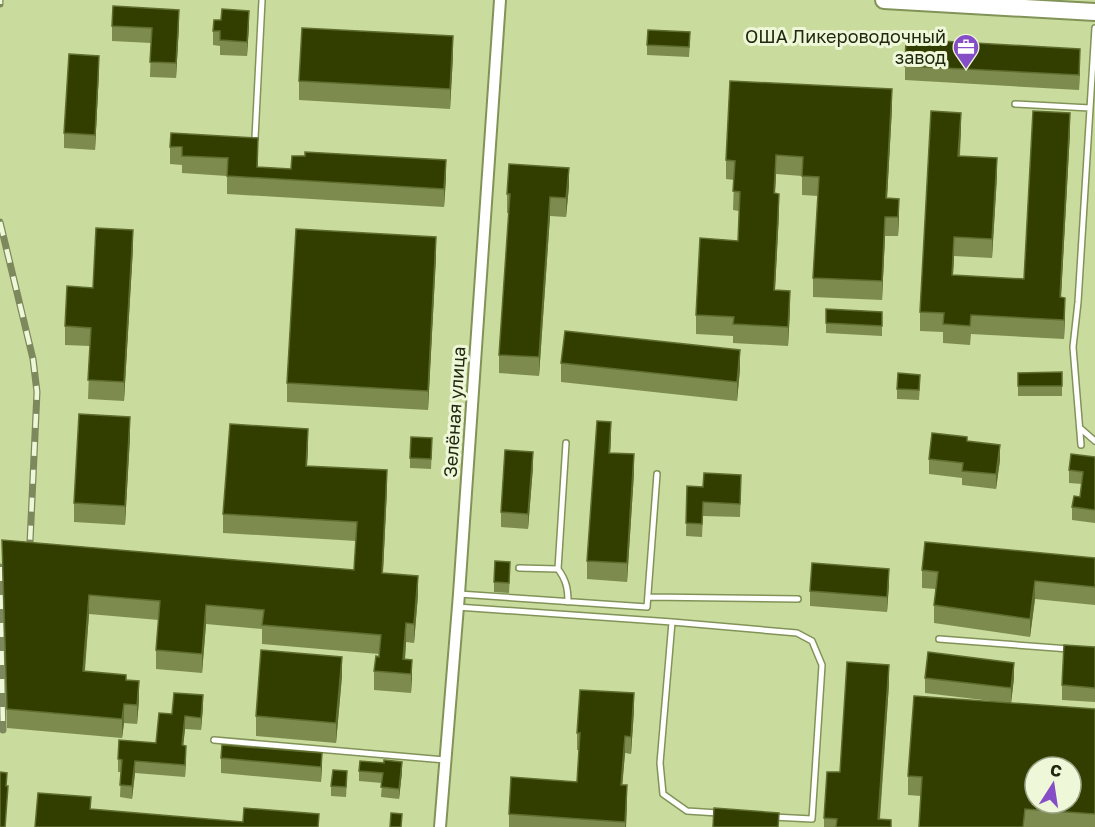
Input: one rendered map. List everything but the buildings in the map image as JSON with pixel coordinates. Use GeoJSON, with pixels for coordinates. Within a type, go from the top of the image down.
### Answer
{"type":"FeatureCollection","features":[{"type":"Feature","properties":{"kind":"main road"},"geometry":{"type":"LineString","coordinates":[[884,0],[1095,12]]}},
{"type":"Feature","properties":{"kind":"street","name":"Зелёная улица"},"geometry":{"type":"LineString","coordinates":[[440,827],[459,594],[500,0]]}},
{"type":"Feature","properties":{"kind":"lane"},"geometry":{"type":"LineString","coordinates":[[255,138],[262,0]]}},
{"type":"Feature","properties":{"kind":"lane"},"geometry":{"type":"LineString","coordinates":[[1081,446],[1073,347],[1078,302],[1095,28]]}},
{"type":"Feature","properties":{"kind":"lane"},"geometry":{"type":"LineString","coordinates":[[1015,104],[1090,108]]}},
{"type":"Feature","properties":{"kind":"lane"},"geometry":{"type":"LineString","coordinates":[[1080,428],[1095,441]]}},
{"type":"Feature","properties":{"kind":"lane"},"geometry":{"type":"LineString","coordinates":[[566,443],[558,569],[568,588],[568,602]]}},
{"type":"Feature","properties":{"kind":"lane"},"geometry":{"type":"LineString","coordinates":[[459,594],[647,607],[657,474]]}},
{"type":"Feature","properties":{"kind":"lane"},"geometry":{"type":"LineString","coordinates":[[519,568],[558,569]]}},
{"type":"Feature","properties":{"kind":"lane"},"geometry":{"type":"LineString","coordinates":[[648,597],[798,599]]}},
{"type":"Feature","properties":{"kind":"lane"},"geometry":{"type":"LineString","coordinates":[[457,608],[672,622],[797,633],[812,641],[822,664],[812,819],[766,816]]}},
{"type":"Feature","properties":{"kind":"lane"},"geometry":{"type":"LineString","coordinates":[[672,622],[660,763],[663,794],[687,811],[721,813]]}},
{"type":"Feature","properties":{"kind":"lane"},"geometry":{"type":"LineString","coordinates":[[939,639],[1073,649]]}},
{"type":"Feature","properties":{"kind":"lane"},"geometry":{"type":"LineString","coordinates":[[214,740],[445,760]]}},
{"type":"Feature","properties":{"kind":"railway"},"geometry":{"type":"LineString","coordinates":[[0,222],[33,359],[37,392],[30,542]]}},
{"type":"Feature","properties":{"kind":"railway"},"geometry":{"type":"LineString","coordinates":[[0,567],[3,730]]}},
{"type":"Feature","properties":{"kind":"place","name":"ОША Ликероводочный завод"},"geometry":{"type":"Point","coordinates":[966,70]}}]}
